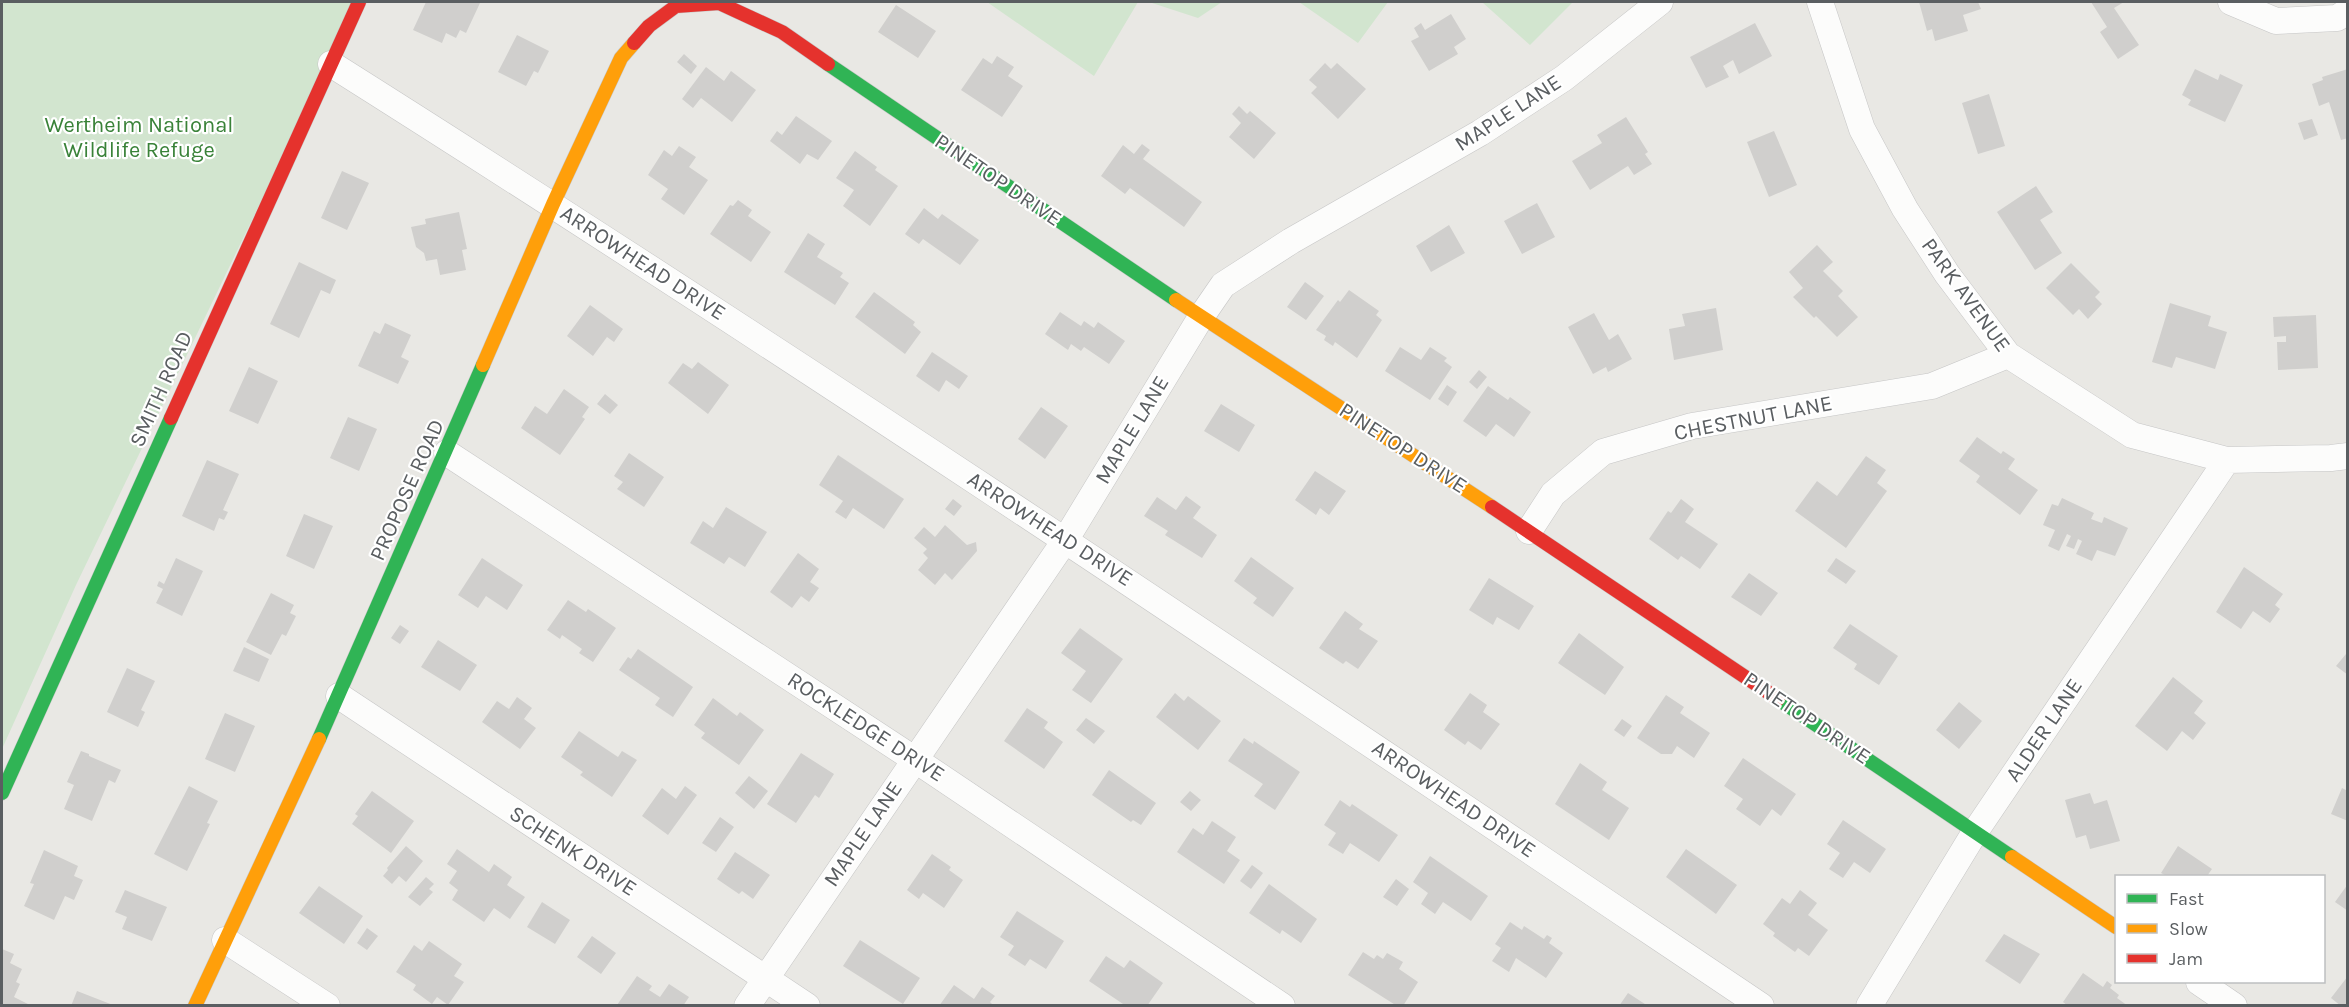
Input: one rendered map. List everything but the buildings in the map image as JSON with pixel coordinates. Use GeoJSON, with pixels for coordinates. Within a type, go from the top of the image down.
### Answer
{"type":"FeatureCollection","features":[{"type":"Feature","properties":{"kind":"street","name":"SMITH ROAD"},"geometry":{"type":"LineString","coordinates":[[2,793],[359,2]]}},
{"type":"Feature","properties":{"kind":"street","name":"MAPLE LANE"},"geometry":{"type":"LineString","coordinates":[[747,1005],[1066,539],[1201,316],[1223,285],[1291,241],[1480,133],[1564,78],[1660,2]]}},
{"type":"Feature","properties":{"kind":"street","name":"PARK AVENUE"},"geometry":{"type":"LineString","coordinates":[[1820,2],[1862,129],[1905,209],[1947,274],[2008,356],[2132,435],[2227,459],[2348,456]]}},
{"type":"Feature","properties":{"kind":"street"},"geometry":{"type":"LineString","coordinates":[[2231,2],[2276,21],[2337,18],[2348,10]]}},
{"type":"Feature","properties":{"kind":"street","name":"PINETOP DRIVE"},"geometry":{"type":"LineString","coordinates":[[676,6],[719,3],[782,32],[904,117],[1201,316],[1529,531],[2115,926]]}},
{"type":"Feature","properties":{"kind":"street","name":"PROPOSE ROAD"},"geometry":{"type":"LineString","coordinates":[[195,1005],[339,696],[554,204],[621,58],[649,26],[676,6]]}},
{"type":"Feature","properties":{"kind":"street","name":"ARROWHEAD DRIVE"},"geometry":{"type":"LineString","coordinates":[[331,64],[554,204],[1066,539],[1761,1005]]}},
{"type":"Feature","properties":{"kind":"street","name":"CHESTNUT LANE"},"geometry":{"type":"LineString","coordinates":[[1529,531],[1553,494],[1603,452],[1692,426],[1932,386],[2008,356]]}},
{"type":"Feature","properties":{"kind":"street","name":"ROCKLEDGE DRIVE"},"geometry":{"type":"LineString","coordinates":[[447,453],[914,759],[1282,1005]]}},
{"type":"Feature","properties":{"kind":"street","name":"ALDER LANE"},"geometry":{"type":"LineString","coordinates":[[1869,1005],[1975,832],[2227,459]]}},
{"type":"Feature","properties":{"kind":"street","name":"SCHENK DRIVE"},"geometry":{"type":"LineString","coordinates":[[339,696],[807,1005]]}},
{"type":"Feature","properties":{"kind":"street"},"geometry":{"type":"LineString","coordinates":[[225,940],[327,1005]]}},
{"type":"Feature","properties":{"kind":"street"},"geometry":{"type":"LineString","coordinates":[[2202,983],[2234,1005]]}},
{"type":"Feature","properties":{"kind":"green space","name":"Wertheim National Wildlife Refuge"},"geometry":{"type":"Polygon","coordinates":[[[2,2],[357,2],[76,585],[2,749],[2,2]]]}},
{"type":"Feature","properties":{"kind":"green space"},"geometry":{"type":"Polygon","coordinates":[[[987,2],[1138,2],[1094,76],[987,2]]]}},
{"type":"Feature","properties":{"kind":"green space"},"geometry":{"type":"Polygon","coordinates":[[[1149,2],[1222,2],[1198,18],[1149,2]]]}},
{"type":"Feature","properties":{"kind":"green space"},"geometry":{"type":"Polygon","coordinates":[[[1299,2],[1388,2],[1358,43],[1299,2]]]}},
{"type":"Feature","properties":{"kind":"green space"},"geometry":{"type":"Polygon","coordinates":[[[1482,2],[1573,2],[1530,45],[1482,2]]]}},
{"type":"Feature","properties":{"kind":"traffic: fast"},"geometry":{"type":"LineString","coordinates":[[828,64],[1176,300]]}},
{"type":"Feature","properties":{"kind":"traffic: fast"},"geometry":{"type":"LineString","coordinates":[[319,739],[483,365]]}},
{"type":"Feature","properties":{"kind":"traffic: fast"},"geometry":{"type":"LineString","coordinates":[[2,793],[171,418]]}},
{"type":"Feature","properties":{"kind":"traffic: fast"},"geometry":{"type":"LineString","coordinates":[[1778,699],[2012,857]]}},
{"type":"Feature","properties":{"kind":"traffic: slow"},"geometry":{"type":"LineString","coordinates":[[483,365],[553,204],[621,58],[634,43]]}},
{"type":"Feature","properties":{"kind":"traffic: slow"},"geometry":{"type":"LineString","coordinates":[[1176,300],[1492,507]]}},
{"type":"Feature","properties":{"kind":"traffic: slow"},"geometry":{"type":"LineString","coordinates":[[195,1006],[319,739]]}},
{"type":"Feature","properties":{"kind":"traffic: slow"},"geometry":{"type":"LineString","coordinates":[[2012,857],[2115,926]]}},
{"type":"Feature","properties":{"kind":"traffic: jam"},"geometry":{"type":"LineString","coordinates":[[171,418],[359,2]]}},
{"type":"Feature","properties":{"kind":"traffic: jam"},"geometry":{"type":"LineString","coordinates":[[634,43],[649,26],[676,6],[719,3],[782,32],[828,64]]}},
{"type":"Feature","properties":{"kind":"traffic: jam"},"geometry":{"type":"LineString","coordinates":[[1492,507],[1778,699]]}}]}
